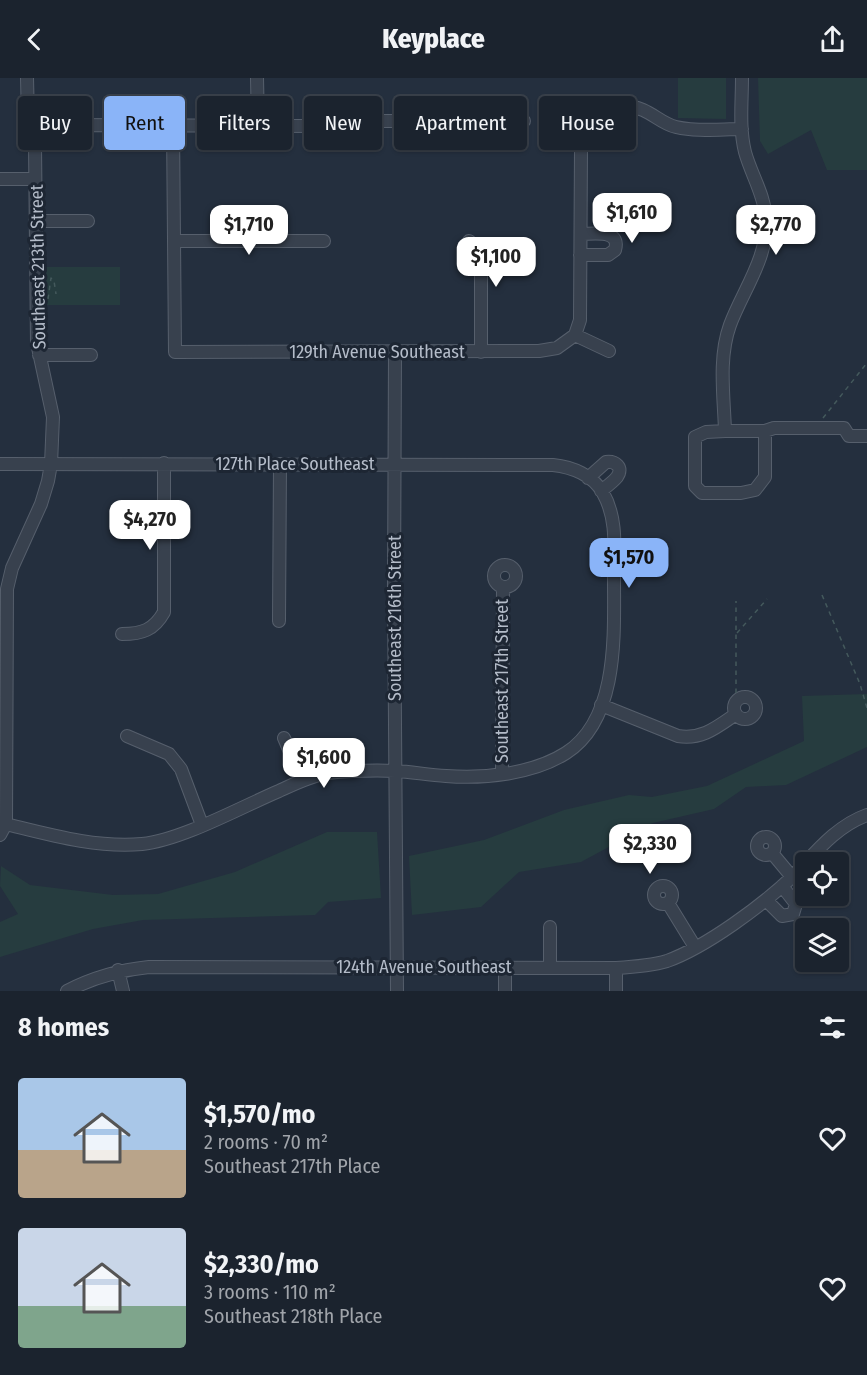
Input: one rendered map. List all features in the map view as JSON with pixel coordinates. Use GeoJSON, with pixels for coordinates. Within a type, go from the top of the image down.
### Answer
{"type":"FeatureCollection","features":[{"type":"Feature","properties":{"kind":"street"},"geometry":{"type":"LineString","coordinates":[[27,78],[27,96]]}},
{"type":"Feature","properties":{"kind":"street"},"geometry":{"type":"LineString","coordinates":[[257,78],[257,96]]}},
{"type":"Feature","properties":{"kind":"street"},"geometry":{"type":"LineString","coordinates":[[725,431],[723,360],[729,327],[754,274],[764,245],[766,218],[745,151],[742,129],[742,78]]}},
{"type":"Feature","properties":{"kind":"street"},"geometry":{"type":"LineString","coordinates":[[609,351],[575,335],[580,320],[581,148],[585,134],[603,112],[616,106],[643,110],[665,124],[677,127],[742,129]]}},
{"type":"Feature","properties":{"kind":"street"},"geometry":{"type":"LineString","coordinates":[[292,126],[319,126],[330,121],[394,121]]}},
{"type":"Feature","properties":{"kind":"street","name":"Southeast 213th Street"},"geometry":{"type":"LineString","coordinates":[[3,830],[7,589],[12,568],[41,504],[51,464],[53,417],[37,343],[35,150]]}},
{"type":"Feature","properties":{"kind":"street"},"geometry":{"type":"LineString","coordinates":[[172,150],[174,241],[324,241]]}},
{"type":"Feature","properties":{"kind":"street"},"geometry":{"type":"LineString","coordinates":[[0,178],[36,179]]}},
{"type":"Feature","properties":{"kind":"street"},"geometry":{"type":"LineString","coordinates":[[36,220],[88,220]]}},
{"type":"Feature","properties":{"kind":"street"},"geometry":{"type":"LineString","coordinates":[[580,255],[612,254],[617,244],[611,235],[581,234]]}},
{"type":"Feature","properties":{"kind":"street","name":"129th Avenue Southeast"},"geometry":{"type":"LineString","coordinates":[[174,241],[175,352],[539,351],[557,348],[575,335]]}},
{"type":"Feature","properties":{"kind":"street"},"geometry":{"type":"LineString","coordinates":[[469,241],[478,249],[481,258],[481,352]]}},
{"type":"Feature","properties":{"kind":"street","name":"Southeast 216th Street"},"geometry":{"type":"LineString","coordinates":[[395,353],[397,991]]}},
{"type":"Feature","properties":{"kind":"street"},"geometry":{"type":"LineString","coordinates":[[39,355],[91,355]]}},
{"type":"Feature","properties":{"kind":"street"},"geometry":{"type":"LineString","coordinates":[[765,431],[765,477],[755,490],[702,493],[697,489],[694,481],[695,437],[706,432],[765,431],[774,428],[843,428],[849,436],[867,436]]}},
{"type":"Feature","properties":{"kind":"street"},"geometry":{"type":"LineString","coordinates":[[122,634],[137,634],[151,630],[164,612],[164,463]]}},
{"type":"Feature","properties":{"kind":"street","name":"127th Place Southeast"},"geometry":{"type":"LineString","coordinates":[[0,464],[567,466],[595,484],[609,506],[614,524],[614,632],[611,671],[601,705]]}},
{"type":"Feature","properties":{"kind":"street"},"geometry":{"type":"LineString","coordinates":[[279,621],[280,464]]}},
{"type":"Feature","properties":{"kind":"street","name":"Southeast 217th Street"},"geometry":{"type":"LineString","coordinates":[[502,774],[503,587]]}},
{"type":"Feature","properties":{"kind":"street"},"geometry":{"type":"LineString","coordinates":[[3,830],[113,845],[144,843],[165,839],[202,825],[303,780],[324,774],[395,771],[449,776],[502,774],[545,764],[581,743],[593,726],[601,705],[687,738],[703,735],[736,708]]}},
{"type":"Feature","properties":{"kind":"street"},"geometry":{"type":"LineString","coordinates":[[127,736],[169,754],[181,769],[202,825]]}},
{"type":"Feature","properties":{"kind":"street"},"geometry":{"type":"LineString","coordinates":[[284,738],[303,780]]}},
{"type":"Feature","properties":{"kind":"street","name":"124th Avenue Southeast"},"geometry":{"type":"LineString","coordinates":[[67,991],[118,970],[149,967],[616,968],[658,963],[695,947],[766,900],[843,826],[867,815]]}},
{"type":"Feature","properties":{"kind":"street"},"geometry":{"type":"LineString","coordinates":[[772,853],[792,877]]}},
{"type":"Feature","properties":{"kind":"street"},"geometry":{"type":"LineString","coordinates":[[766,900],[782,916],[794,914],[796,904],[782,886]]}},
{"type":"Feature","properties":{"kind":"street"},"geometry":{"type":"LineString","coordinates":[[668,903],[695,947]]}},
{"type":"Feature","properties":{"kind":"street"},"geometry":{"type":"LineString","coordinates":[[550,927],[550,967]]}},
{"type":"Feature","properties":{"kind":"street"},"geometry":{"type":"LineString","coordinates":[[505,967],[505,991]]}},
{"type":"Feature","properties":{"kind":"street"},"geometry":{"type":"LineString","coordinates":[[616,968],[616,991]]}},
{"type":"Feature","properties":{"kind":"street"},"geometry":{"type":"LineString","coordinates":[[118,970],[123,991]]}},
{"type":"Feature","properties":{"kind":"path"},"geometry":{"type":"LineString","coordinates":[[37,304],[47,300],[51,279],[54,281],[56,294]]}},
{"type":"Feature","properties":{"kind":"path"},"geometry":{"type":"LineString","coordinates":[[823,428],[823,417],[867,363]]}},
{"type":"Feature","properties":{"kind":"path"},"geometry":{"type":"LineString","coordinates":[[822,595],[860,684],[867,708]]}},
{"type":"Feature","properties":{"kind":"path"},"geometry":{"type":"LineString","coordinates":[[736,633],[767,599]]}},
{"type":"Feature","properties":{"kind":"path"},"geometry":{"type":"LineString","coordinates":[[736,601],[736,708]]}},
{"type":"Feature","properties":{"kind":"green space"},"geometry":{"type":"Polygon","coordinates":[[[678,78],[726,78],[726,119],[678,118],[678,78]]]}},
{"type":"Feature","properties":{"kind":"green space"},"geometry":{"type":"Polygon","coordinates":[[[758,78],[867,78],[867,170],[827,170],[811,130],[768,154],[760,141],[758,78]]]}},
{"type":"Feature","properties":{"kind":"green space"},"geometry":{"type":"Polygon","coordinates":[[[44,267],[120,267],[120,305],[44,305],[44,267]]]}},
{"type":"Feature","properties":{"kind":"green space"},"geometry":{"type":"Polygon","coordinates":[[[867,694],[867,747],[786,785],[746,787],[714,809],[653,823],[581,862],[519,872],[481,907],[412,915],[409,856],[484,840],[564,810],[629,795],[652,797],[707,786],[804,741],[802,696],[867,694]]]}},
{"type":"Feature","properties":{"kind":"green space"},"geometry":{"type":"Polygon","coordinates":[[[327,832],[377,832],[381,898],[328,902],[315,915],[143,920],[93,929],[0,957],[0,922],[18,914],[0,886],[1,866],[30,885],[113,895],[158,894],[235,872],[327,832]]]}}]}
